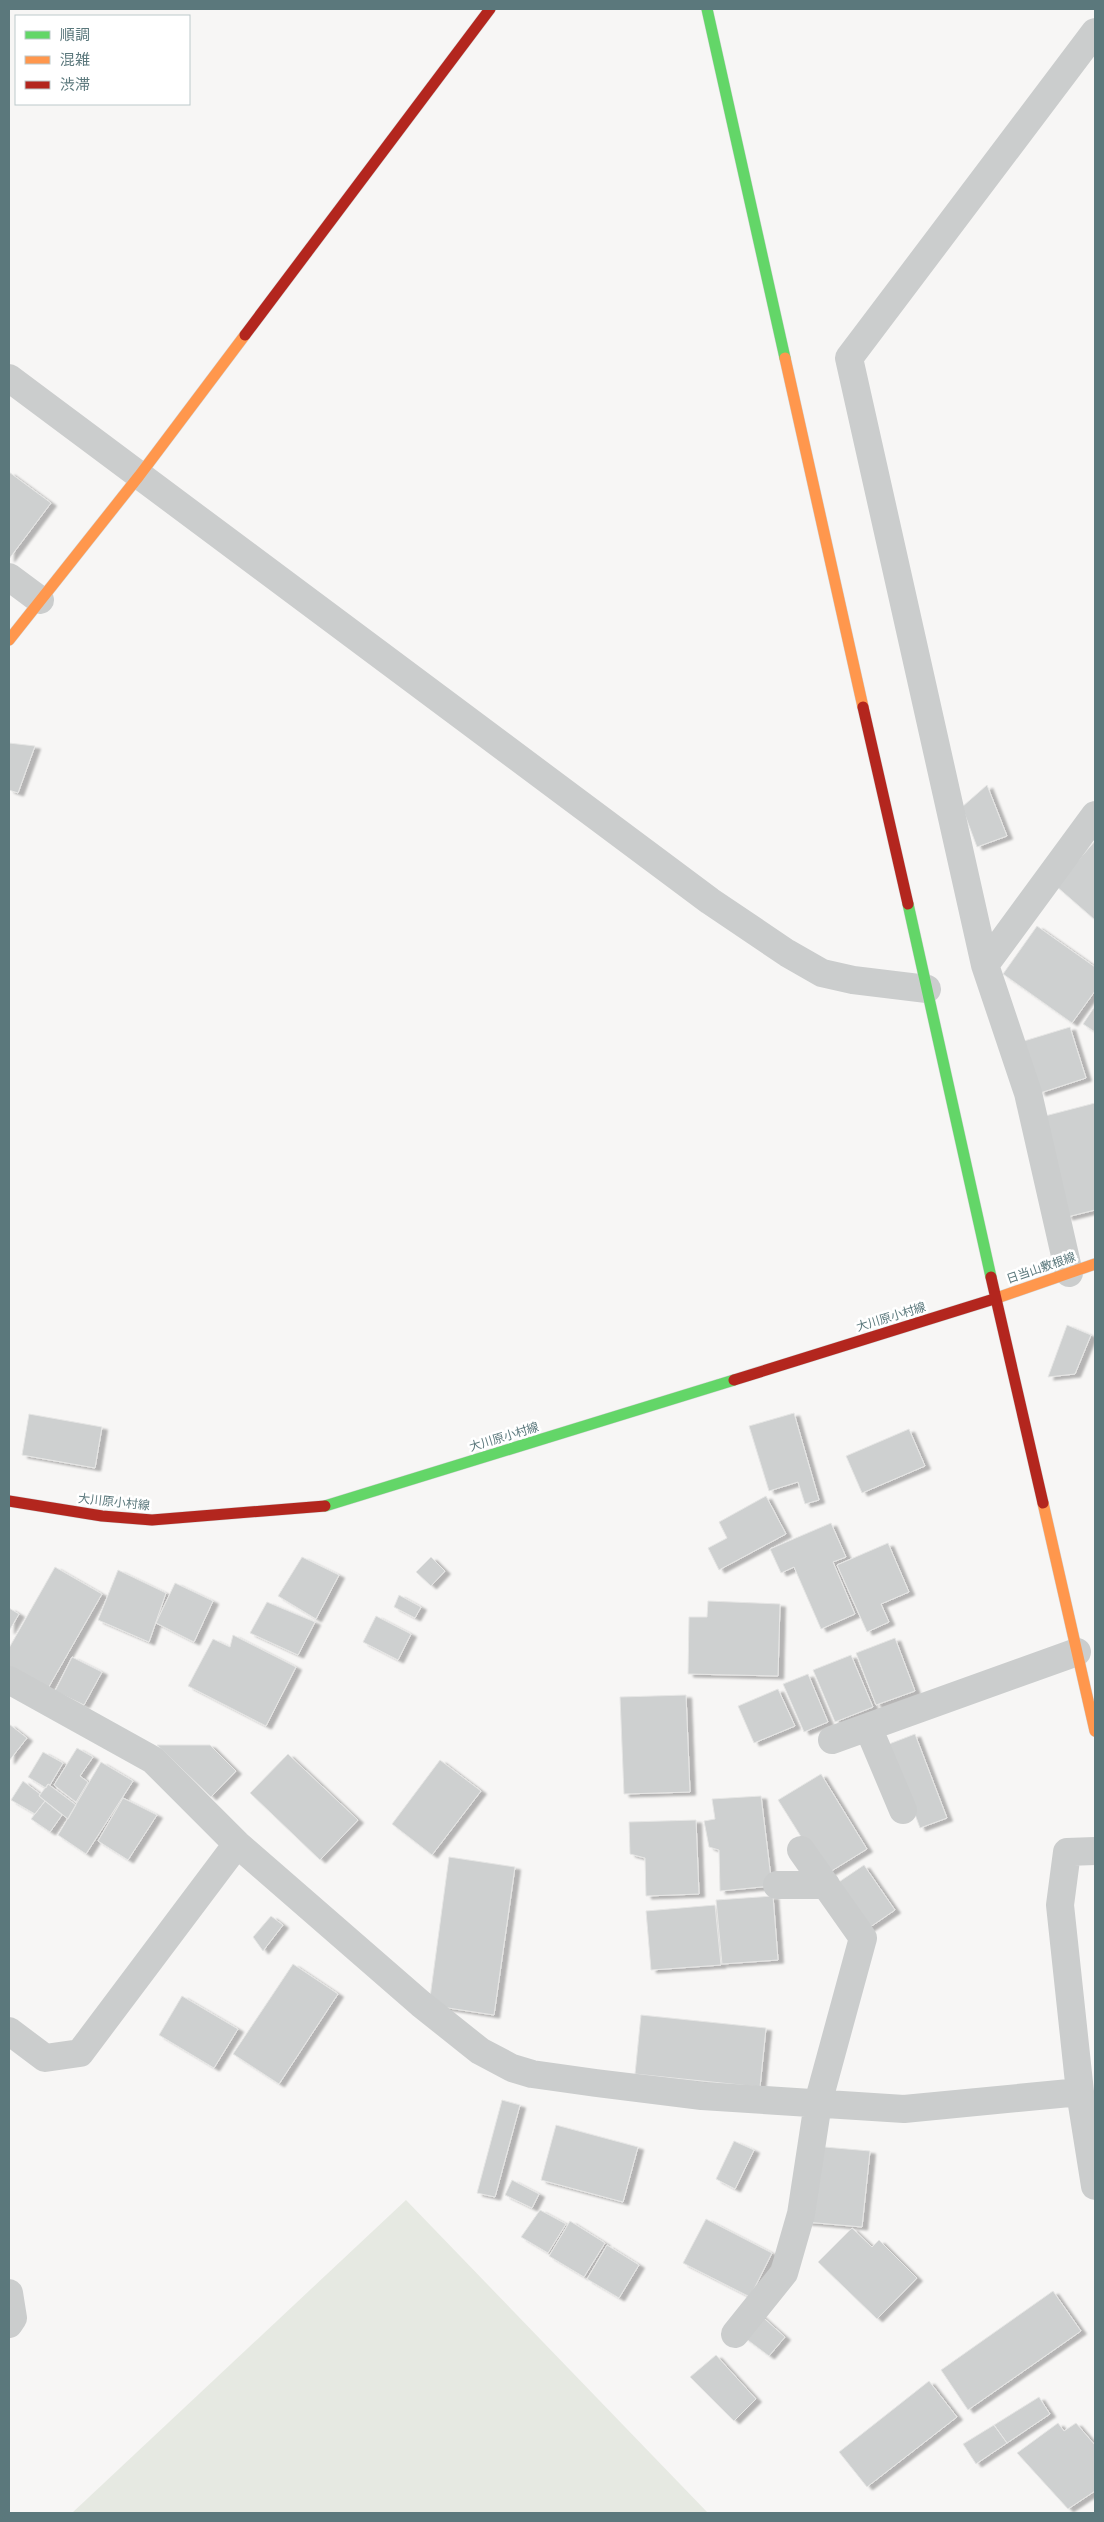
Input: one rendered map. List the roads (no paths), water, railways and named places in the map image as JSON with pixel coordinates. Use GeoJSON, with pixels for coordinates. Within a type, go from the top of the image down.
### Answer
{"type":"FeatureCollection","features":[{"type":"Feature","properties":{"kind":"main road"},"geometry":{"type":"LineString","coordinates":[[9,640],[139,476],[490,9]]}},
{"type":"Feature","properties":{"kind":"main road"},"geometry":{"type":"LineString","coordinates":[[707,9],[1095,1731]]}},
{"type":"Feature","properties":{"kind":"main road","name":"日当山敷根線"},"geometry":{"type":"LineString","coordinates":[[996,1298],[1095,1264]]}},
{"type":"Feature","properties":{"kind":"main road","name":"大川原小村線"},"geometry":{"type":"LineString","coordinates":[[9,1500],[102,1516],[152,1520],[329,1506],[996,1298]]}},
{"type":"Feature","properties":{"kind":"street"},"geometry":{"type":"LineString","coordinates":[[1069,1273],[1028,1093],[985,965],[849,358],[1095,32]]}},
{"type":"Feature","properties":{"kind":"street"},"geometry":{"type":"LineString","coordinates":[[9,378],[710,901],[787,953],[822,973],[853,980],[927,989]]}},
{"type":"Feature","properties":{"kind":"street"},"geometry":{"type":"LineString","coordinates":[[9,577],[40,600]]}},
{"type":"Feature","properties":{"kind":"street"},"geometry":{"type":"LineString","coordinates":[[985,965],[1095,815]]}},
{"type":"Feature","properties":{"kind":"street"},"geometry":{"type":"LineString","coordinates":[[832,1740],[1077,1652]]}},
{"type":"Feature","properties":{"kind":"street"},"geometry":{"type":"LineString","coordinates":[[9,1680],[153,1760],[237,1844],[456,2033],[480,2051],[512,2068],[532,2074],[596,2084],[702,2096],[904,2109],[1080,2092]]}},
{"type":"Feature","properties":{"kind":"street"},"geometry":{"type":"LineString","coordinates":[[868,1727],[903,1810]]}},
{"type":"Feature","properties":{"kind":"street"},"geometry":{"type":"LineString","coordinates":[[9,2031],[45,2058],[80,2053],[237,1844]]}},
{"type":"Feature","properties":{"kind":"street"},"geometry":{"type":"LineString","coordinates":[[735,2334],[784,2273],[801,2214],[818,2103],[863,1938],[801,1850]]}},
{"type":"Feature","properties":{"kind":"street"},"geometry":{"type":"LineString","coordinates":[[1095,1851],[1067,1852],[1060,1905],[1080,2092],[1095,2186]]}},
{"type":"Feature","properties":{"kind":"street"},"geometry":{"type":"LineString","coordinates":[[777,1885],[826,1885]]}},
{"type":"Feature","properties":{"kind":"street"},"geometry":{"type":"LineString","coordinates":[[9,2293],[12,2318],[9,2324]]}}]}
